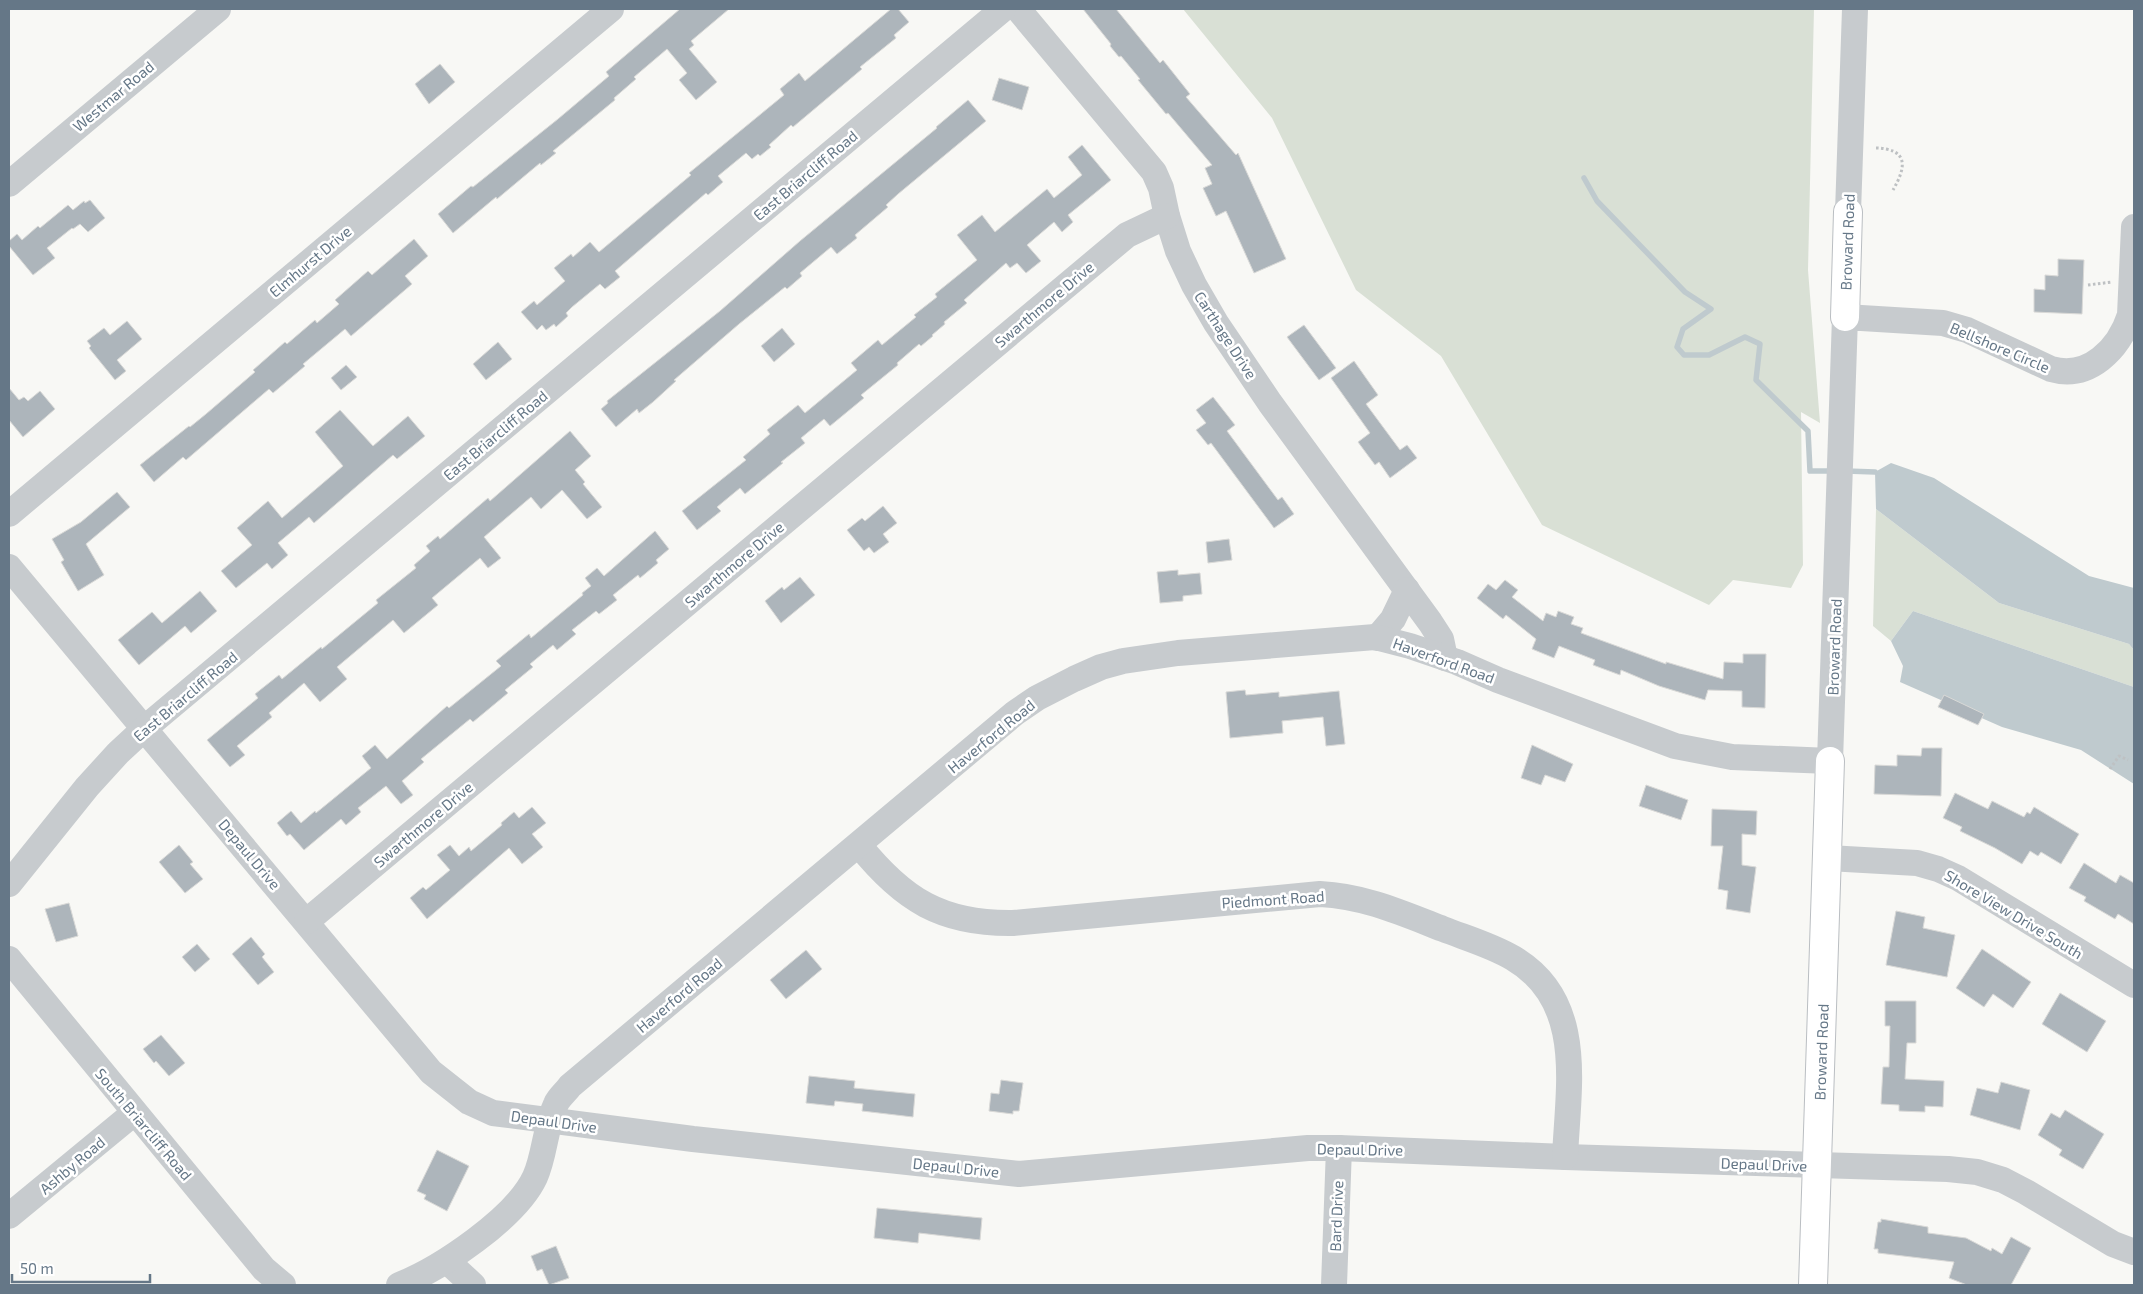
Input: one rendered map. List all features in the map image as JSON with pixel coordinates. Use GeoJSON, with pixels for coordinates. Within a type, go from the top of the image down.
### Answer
{"type":"FeatureCollection","features":[{"type":"Feature","properties":{"kind":"main road","name":"Broward Road"},"geometry":{"type":"LineString","coordinates":[[1845,317],[1848,212]]}},
{"type":"Feature","properties":{"kind":"main road","name":"Broward Road"},"geometry":{"type":"LineString","coordinates":[[1813,1285],[1830,761]]}},
{"type":"Feature","properties":{"kind":"street","name":"Westmar Road"},"geometry":{"type":"LineString","coordinates":[[9,184],[218,9]]}},
{"type":"Feature","properties":{"kind":"street","name":"Elmhurst Drive"},"geometry":{"type":"LineString","coordinates":[[9,514],[611,9]]}},
{"type":"Feature","properties":{"kind":"street","name":"East Briarcliff Road"},"geometry":{"type":"LineString","coordinates":[[9,884],[87,787],[118,753],[145,728],[1004,9]]}},
{"type":"Feature","properties":{"kind":"street","name":"Carthage Drive"},"geometry":{"type":"LineString","coordinates":[[1018,9],[1154,172],[1161,188],[1167,216],[1178,251],[1216,323],[1270,403],[1441,639],[1445,658]]}},
{"type":"Feature","properties":{"kind":"street","name":"Broward Road"},"geometry":{"type":"LineString","coordinates":[[1848,212],[1855,9]]}},
{"type":"Feature","properties":{"kind":"street","name":"Swarthmore Drive"},"geometry":{"type":"LineString","coordinates":[[307,921],[1127,235],[1167,216]]}},
{"type":"Feature","properties":{"kind":"street","name":"Bellshore Circle"},"geometry":{"type":"LineString","coordinates":[[1845,317],[1943,323],[1967,330],[2051,369],[2064,373],[2084,369],[2110,352],[2130,315],[2134,227]]}},
{"type":"Feature","properties":{"kind":"street","name":"Broward Road"},"geometry":{"type":"LineString","coordinates":[[1830,761],[1845,317]]}},
{"type":"Feature","properties":{"kind":"street","name":"Depaul Drive"},"geometry":{"type":"LineString","coordinates":[[9,567],[442,1082],[469,1102],[493,1113],[692,1139],[1019,1174],[1308,1148],[1948,1169],[1977,1172],[2003,1180],[2113,1244],[2134,1252]]}},
{"type":"Feature","properties":{"kind":"street"},"geometry":{"type":"LineString","coordinates":[[1377,638],[1393,619],[1407,590]]}},
{"type":"Feature","properties":{"kind":"street","name":"Haverford Road"},"geometry":{"type":"LineString","coordinates":[[399,1285],[420,1277],[447,1261],[514,1207],[526,1193],[535,1177],[556,1103],[570,1086],[1015,713],[1044,694],[1101,667],[1144,657],[1178,652],[1377,638],[1410,646],[1445,658],[1675,746],[1732,757],[1830,761]]}},
{"type":"Feature","properties":{"kind":"street","name":"Piedmont Road"},"geometry":{"type":"LineString","coordinates":[[859,845],[878,869],[913,898],[936,910],[983,923],[1013,923],[1320,894],[1348,896],[1374,903],[1502,952],[1527,967],[1542,980],[1561,1013],[1569,1052],[1565,1157]]}},
{"type":"Feature","properties":{"kind":"street","name":"Shore View Drive South"},"geometry":{"type":"LineString","coordinates":[[1828,858],[1917,863],[1938,869],[1958,878],[2134,985]]}},
{"type":"Feature","properties":{"kind":"street","name":"South Briarcliff Road"},"geometry":{"type":"LineString","coordinates":[[9,959],[264,1269],[283,1285]]}},
{"type":"Feature","properties":{"kind":"street","name":"Ashby Road"},"geometry":{"type":"LineString","coordinates":[[9,1216],[134,1113]]}},
{"type":"Feature","properties":{"kind":"street","name":"Bard Drive"},"geometry":{"type":"LineString","coordinates":[[1334,1285],[1339,1148]]}},
{"type":"Feature","properties":{"kind":"street"},"geometry":{"type":"LineString","coordinates":[[447,1261],[473,1285]]}},
{"type":"Feature","properties":{"kind":"path"},"geometry":{"type":"LineString","coordinates":[[1876,148],[1892,149],[1901,158],[1903,168],[1893,190]]}},
{"type":"Feature","properties":{"kind":"path"},"geometry":{"type":"LineString","coordinates":[[2110,769],[2119,756],[2128,760]]}},
{"type":"Feature","properties":{"kind":"shaded area"},"geometry":{"type":"Polygon","coordinates":[[[1183,9],[1814,9],[1808,270],[1820,423],[1801,412],[1803,565],[1791,588],[1733,580],[1709,605],[1542,525],[1441,356],[1356,290],[1272,118],[1183,9]]]}},
{"type":"Feature","properties":{"kind":"shaded area"},"geometry":{"type":"Polygon","coordinates":[[[1891,463],[1934,478],[2089,576],[2134,588],[2134,650],[2129,644],[1999,603],[1876,509],[1875,472],[1891,463]]]}},
{"type":"Feature","properties":{"kind":"shaded area"},"geometry":{"type":"Polygon","coordinates":[[[1876,509],[1999,603],[2129,644],[2134,650],[2134,687],[1913,611],[1891,641],[1873,626],[1876,509]]]}},
{"type":"Feature","properties":{"kind":"shaded area"},"geometry":{"type":"Polygon","coordinates":[[[1913,611],[2134,687],[2134,784],[2081,750],[2002,727],[1900,682],[1903,666],[1891,641],[1913,611]]]}},
{"type":"Feature","properties":{"kind":"building"},"geometry":{"type":"Polygon","coordinates":[[[680,9],[729,9],[691,41],[694,45],[689,49],[717,82],[696,100],[679,80],[687,73],[667,49],[634,77],[636,79],[614,98],[615,100],[553,151],[556,153],[541,165],[540,163],[497,199],[496,197],[453,233],[438,214],[609,76],[606,72],[680,9]]]}},
{"type":"Feature","properties":{"kind":"building"},"geometry":{"type":"Polygon","coordinates":[[[891,9],[898,9],[909,22],[894,35],[896,38],[860,67],[862,69],[793,127],[791,125],[760,156],[758,154],[752,159],[746,153],[718,176],[723,182],[708,195],[706,193],[615,271],[620,277],[605,289],[600,284],[572,307],[566,313],[568,316],[556,327],[554,324],[546,330],[542,325],[537,330],[521,312],[534,301],[537,305],[565,281],[554,268],[571,254],[573,257],[590,242],[599,252],[691,175],[689,173],[784,95],[780,89],[799,73],[805,81],[891,9]]]}},
{"type":"Feature","properties":{"kind":"building"},"geometry":{"type":"Polygon","coordinates":[[[1083,9],[1116,9],[1160,63],[1163,60],[1190,94],[1186,97],[1236,155],[1238,153],[1286,259],[1254,273],[1226,211],[1216,216],[1203,188],[1212,184],[1205,168],[1212,165],[1168,113],[1166,114],[1138,80],[1140,79],[1110,46],[1111,44],[1083,9]]]}},
{"type":"Feature","properties":{"kind":"building"},"geometry":{"type":"Polygon","coordinates":[[[440,64],[455,82],[429,104],[415,84],[440,64]]]}},
{"type":"Feature","properties":{"kind":"building"},"geometry":{"type":"Polygon","coordinates":[[[999,78],[1029,87],[1022,110],[992,100],[999,78]]]}},
{"type":"Feature","properties":{"kind":"building"},"geometry":{"type":"Polygon","coordinates":[[[968,100],[986,121],[898,194],[886,205],[888,207],[855,235],[857,238],[837,254],[831,247],[800,273],[802,276],[787,289],[785,287],[739,324],[674,380],[676,381],[653,402],[639,413],[637,409],[616,427],[601,409],[608,403],[607,401],[720,311],[968,100]]]}},
{"type":"Feature","properties":{"kind":"building"},"geometry":{"type":"Polygon","coordinates":[[[1082,145],[1111,180],[1068,215],[1073,222],[1062,232],[1054,222],[1027,245],[1041,261],[1026,273],[1017,263],[1010,268],[1006,263],[964,300],[967,303],[944,322],[945,324],[933,336],[921,346],[919,344],[897,363],[898,365],[861,395],[864,398],[830,426],[824,419],[801,438],[805,443],[781,462],[783,463],[745,494],[740,488],[717,507],[721,511],[697,530],[682,511],[746,460],[743,457],[770,434],[767,430],[798,405],[805,413],[857,370],[851,363],[878,340],[882,345],[916,317],[914,315],[937,297],[935,294],[977,260],[957,235],[982,215],[995,232],[1047,189],[1054,198],[1082,175],[1068,157],[1082,145]]]}},
{"type":"Feature","properties":{"kind":"building"},"geometry":{"type":"Polygon","coordinates":[[[90,200],[105,218],[88,232],[80,224],[72,228],[47,248],[55,258],[33,275],[9,246],[9,241],[17,234],[22,240],[68,205],[73,210],[84,201],[85,203],[90,200]]]}},
{"type":"Feature","properties":{"kind":"building"},"geometry":{"type":"Polygon","coordinates":[[[414,239],[428,256],[405,276],[412,284],[351,336],[345,329],[303,364],[305,366],[273,393],[269,389],[186,460],[183,457],[154,482],[140,465],[206,414],[255,372],[253,370],[285,342],[287,344],[315,320],[317,323],[339,304],[335,300],[368,271],[372,275],[414,239]]]}},
{"type":"Feature","properties":{"kind":"building"},"geometry":{"type":"Polygon","coordinates":[[[2058,259],[2084,260],[2082,314],[2034,312],[2034,289],[2045,290],[2045,275],[2058,276],[2058,259]]]}},
{"type":"Feature","properties":{"kind":"building"},"geometry":{"type":"Polygon","coordinates":[[[127,321],[142,339],[117,360],[126,371],[115,380],[89,348],[91,346],[87,341],[104,328],[110,335],[127,321]]]}},
{"type":"Feature","properties":{"kind":"building"},"geometry":{"type":"Polygon","coordinates":[[[1304,325],[1336,368],[1319,380],[1287,337],[1304,325]]]}},
{"type":"Feature","properties":{"kind":"building"},"geometry":{"type":"Polygon","coordinates":[[[782,328],[795,344],[774,362],[761,346],[782,328]]]}},
{"type":"Feature","properties":{"kind":"building"},"geometry":{"type":"Polygon","coordinates":[[[498,342],[512,359],[486,380],[473,364],[498,342]]]}},
{"type":"Feature","properties":{"kind":"building"},"geometry":{"type":"Polygon","coordinates":[[[1354,361],[1378,395],[1366,404],[1400,450],[1407,445],[1417,458],[1390,478],[1379,462],[1375,465],[1358,442],[1370,433],[1331,378],[1354,361]]]}},
{"type":"Feature","properties":{"kind":"building"},"geometry":{"type":"Polygon","coordinates":[[[346,365],[357,377],[341,390],[331,378],[346,365]]]}},
{"type":"Feature","properties":{"kind":"building"},"geometry":{"type":"Polygon","coordinates":[[[9,388],[19,400],[24,397],[28,401],[40,391],[55,409],[23,437],[9,420],[9,388]]]}},
{"type":"Feature","properties":{"kind":"building"},"geometry":{"type":"Polygon","coordinates":[[[1213,397],[1235,425],[1227,431],[1278,500],[1282,497],[1294,514],[1274,528],[1211,443],[1208,445],[1196,430],[1206,423],[1196,410],[1213,397]]]}},
{"type":"Feature","properties":{"kind":"building"},"geometry":{"type":"Polygon","coordinates":[[[340,410],[373,446],[408,416],[425,436],[397,459],[393,455],[314,523],[309,517],[278,543],[288,555],[272,569],[267,563],[236,588],[221,571],[252,545],[237,528],[268,501],[282,518],[343,466],[315,432],[340,410]]]}},
{"type":"Feature","properties":{"kind":"building"},"geometry":{"type":"Polygon","coordinates":[[[570,431],[591,456],[575,470],[585,482],[583,484],[602,507],[587,519],[562,490],[541,509],[531,497],[484,537],[501,558],[488,568],[480,558],[432,598],[438,605],[404,633],[393,620],[337,667],[347,679],[320,702],[304,683],[269,713],[272,717],[237,746],[245,755],[230,767],[207,740],[258,698],[255,694],[279,675],[282,679],[378,603],[376,600],[416,568],[414,565],[430,551],[426,546],[438,536],[440,539],[488,498],[490,501],[570,431]]]}},
{"type":"Feature","properties":{"kind":"building"},"geometry":{"type":"Polygon","coordinates":[[[117,492],[130,507],[86,544],[104,575],[78,591],[61,562],[64,560],[52,539],[81,522],[117,492]]]}},
{"type":"Feature","properties":{"kind":"building"},"geometry":{"type":"Polygon","coordinates":[[[883,506],[897,523],[883,534],[889,542],[874,553],[869,547],[864,551],[847,530],[862,518],[865,521],[883,506]]]}},
{"type":"Feature","properties":{"kind":"building"},"geometry":{"type":"Polygon","coordinates":[[[655,531],[669,549],[656,560],[658,563],[640,578],[638,575],[613,595],[617,600],[599,614],[596,611],[572,630],[576,634],[557,650],[553,645],[530,664],[533,667],[505,690],[508,693],[473,722],[470,719],[421,759],[424,762],[402,781],[413,795],[401,804],[386,786],[358,808],[361,812],[346,825],[341,819],[304,850],[290,834],[287,836],[277,823],[291,811],[301,823],[315,811],[316,813],[371,768],[362,756],[375,745],[387,759],[447,706],[449,708],[501,666],[496,661],[529,634],[531,638],[583,595],[582,593],[591,586],[585,578],[597,568],[604,576],[655,531]]]}},
{"type":"Feature","properties":{"kind":"building"},"geometry":{"type":"Polygon","coordinates":[[[1229,539],[1232,560],[1208,563],[1206,542],[1229,539]]]}},
{"type":"Feature","properties":{"kind":"building"},"geometry":{"type":"Polygon","coordinates":[[[1178,570],[1178,575],[1200,573],[1202,594],[1183,596],[1183,601],[1160,603],[1157,572],[1178,570]]]}},
{"type":"Feature","properties":{"kind":"building"},"geometry":{"type":"Polygon","coordinates":[[[800,577],[815,595],[781,623],[765,601],[782,587],[784,590],[800,577]]]}},
{"type":"Feature","properties":{"kind":"building"},"geometry":{"type":"Polygon","coordinates":[[[1505,580],[1518,590],[1512,597],[1543,621],[1546,613],[1556,617],[1558,611],[1574,617],[1571,624],[1583,628],[1581,633],[1666,664],[1666,662],[1723,679],[1724,662],[1743,663],[1743,654],[1766,654],[1765,708],[1742,707],[1742,691],[1708,690],[1705,700],[1659,686],[1621,670],[1620,675],[1593,665],[1595,660],[1559,646],[1554,658],[1532,649],[1536,639],[1506,615],[1503,619],[1477,598],[1488,584],[1496,590],[1505,580]]]}},
{"type":"Feature","properties":{"kind":"building"},"geometry":{"type":"Polygon","coordinates":[[[200,591],[217,611],[191,633],[185,626],[139,665],[118,640],[152,612],[162,623],[200,591]]]}},
{"type":"Feature","properties":{"kind":"building"},"geometry":{"type":"Polygon","coordinates":[[[1245,690],[1246,695],[1279,692],[1279,697],[1339,691],[1345,744],[1326,746],[1323,717],[1282,721],[1283,733],[1230,738],[1226,692],[1245,690]]]}},
{"type":"Feature","properties":{"kind":"building"},"geometry":{"type":"Polygon","coordinates":[[[1944,695],[1984,714],[1978,725],[1938,707],[1944,695]]]}},
{"type":"Feature","properties":{"kind":"building"},"geometry":{"type":"Polygon","coordinates":[[[1532,745],[1573,764],[1565,782],[1545,775],[1541,785],[1521,778],[1532,745]]]}},
{"type":"Feature","properties":{"kind":"building"},"geometry":{"type":"Polygon","coordinates":[[[1922,748],[1942,748],[1941,796],[1874,794],[1875,765],[1897,766],[1897,755],[1921,756],[1922,748]]]}},
{"type":"Feature","properties":{"kind":"building"},"geometry":{"type":"Polygon","coordinates":[[[1646,785],[1688,800],[1681,820],[1639,806],[1646,785]]]}},
{"type":"Feature","properties":{"kind":"building"},"geometry":{"type":"Polygon","coordinates":[[[1955,793],[1988,809],[1992,801],[2024,817],[2027,812],[2030,814],[2034,807],[2079,834],[2061,864],[2041,852],[2038,856],[2030,851],[2022,864],[1960,831],[1962,827],[1943,818],[1955,793]]]}},
{"type":"Feature","properties":{"kind":"building"},"geometry":{"type":"Polygon","coordinates":[[[532,807],[546,823],[532,834],[543,847],[522,864],[509,848],[427,919],[410,898],[423,887],[426,890],[450,870],[437,855],[450,845],[459,856],[469,847],[471,851],[502,825],[501,823],[514,812],[519,818],[532,807]]]}},
{"type":"Feature","properties":{"kind":"building"},"geometry":{"type":"Polygon","coordinates":[[[1712,809],[1757,811],[1756,835],[1742,834],[1742,865],[1756,867],[1750,913],[1726,909],[1728,891],[1718,889],[1723,846],[1711,846],[1712,809]]]}},
{"type":"Feature","properties":{"kind":"building"},"geometry":{"type":"Polygon","coordinates":[[[179,845],[193,862],[190,864],[203,879],[185,893],[159,862],[179,845]]]}},
{"type":"Feature","properties":{"kind":"building"},"geometry":{"type":"Polygon","coordinates":[[[2084,863],[2116,883],[2120,875],[2134,883],[2134,924],[2118,914],[2115,919],[2084,901],[2086,897],[2069,888],[2084,863]]]}},
{"type":"Feature","properties":{"kind":"building"},"geometry":{"type":"Polygon","coordinates":[[[69,903],[78,936],[56,942],[45,909],[69,903]]]}},
{"type":"Feature","properties":{"kind":"building"},"geometry":{"type":"Polygon","coordinates":[[[1896,911],[1925,917],[1923,928],[1955,935],[1947,977],[1886,965],[1896,911]]]}},
{"type":"Feature","properties":{"kind":"building"},"geometry":{"type":"Polygon","coordinates":[[[251,937],[265,954],[262,957],[274,972],[258,985],[232,954],[251,937]]]}},
{"type":"Feature","properties":{"kind":"building"},"geometry":{"type":"Polygon","coordinates":[[[197,944],[210,959],[195,972],[182,957],[197,944]]]}},
{"type":"Feature","properties":{"kind":"building"},"geometry":{"type":"Polygon","coordinates":[[[1982,949],[2031,982],[2013,1008],[1993,994],[1984,1007],[1956,988],[1982,949]]]}},
{"type":"Feature","properties":{"kind":"building"},"geometry":{"type":"Polygon","coordinates":[[[806,950],[822,969],[786,999],[770,980],[806,950]]]}},
{"type":"Feature","properties":{"kind":"building"},"geometry":{"type":"Polygon","coordinates":[[[2060,993],[2106,1021],[2087,1052],[2042,1024],[2060,993]]]}},
{"type":"Feature","properties":{"kind":"building"},"geometry":{"type":"Polygon","coordinates":[[[1885,1001],[1916,1001],[1916,1043],[1907,1043],[1905,1079],[1944,1081],[1943,1107],[1925,1106],[1925,1112],[1899,1111],[1899,1105],[1881,1104],[1883,1067],[1889,1067],[1890,1026],[1885,1026],[1885,1001]]]}},
{"type":"Feature","properties":{"kind":"building"},"geometry":{"type":"Polygon","coordinates":[[[161,1035],[185,1063],[169,1076],[156,1061],[154,1063],[143,1049],[161,1035]]]}},
{"type":"Feature","properties":{"kind":"building"},"geometry":{"type":"Polygon","coordinates":[[[809,1076],[855,1081],[854,1088],[915,1094],[913,1117],[862,1111],[863,1104],[835,1101],[834,1106],[806,1103],[809,1076]]]}},
{"type":"Feature","properties":{"kind":"building"},"geometry":{"type":"Polygon","coordinates":[[[1001,1080],[1023,1083],[1019,1111],[1013,1111],[1013,1114],[989,1111],[991,1093],[999,1094],[1001,1080]]]}},
{"type":"Feature","properties":{"kind":"building"},"geometry":{"type":"Polygon","coordinates":[[[2001,1082],[2030,1090],[2020,1130],[1970,1115],[1977,1088],[1998,1093],[2001,1082]]]}},
{"type":"Feature","properties":{"kind":"building"},"geometry":{"type":"Polygon","coordinates":[[[2065,1110],[2104,1134],[2083,1169],[2059,1155],[2062,1150],[2038,1135],[2051,1113],[2060,1118],[2065,1110]]]}},
{"type":"Feature","properties":{"kind":"building"},"geometry":{"type":"Polygon","coordinates":[[[437,1150],[469,1166],[447,1211],[424,1199],[426,1195],[417,1191],[437,1150]]]}},
{"type":"Feature","properties":{"kind":"building"},"geometry":{"type":"Polygon","coordinates":[[[877,1208],[982,1218],[980,1240],[919,1233],[918,1243],[874,1238],[877,1208]]]}},
{"type":"Feature","properties":{"kind":"building"},"geometry":{"type":"Polygon","coordinates":[[[1881,1219],[1928,1227],[1928,1233],[1966,1238],[1991,1251],[1992,1248],[2002,1254],[2011,1237],[2031,1248],[2011,1285],[1967,1285],[1949,1278],[1954,1262],[1878,1253],[1878,1249],[1874,1249],[1878,1222],[1881,1222],[1881,1219]]]}},
{"type":"Feature","properties":{"kind":"building"},"geometry":{"type":"Polygon","coordinates":[[[556,1246],[569,1278],[549,1285],[542,1269],[537,1271],[531,1256],[556,1246]]]}},
{"type":"Feature","properties":{"kind":"waterway"},"geometry":{"type":"LineString","coordinates":[[1584,178],[1597,201],[1685,292],[1711,309],[1683,329],[1677,347],[1684,355],[1709,355],[1745,337],[1760,344],[1756,380],[1808,431],[1810,471],[1834,471]]}},
{"type":"Feature","properties":{"kind":"waterway"},"geometry":{"type":"LineString","coordinates":[[1846,471],[1875,472]]}}]}
